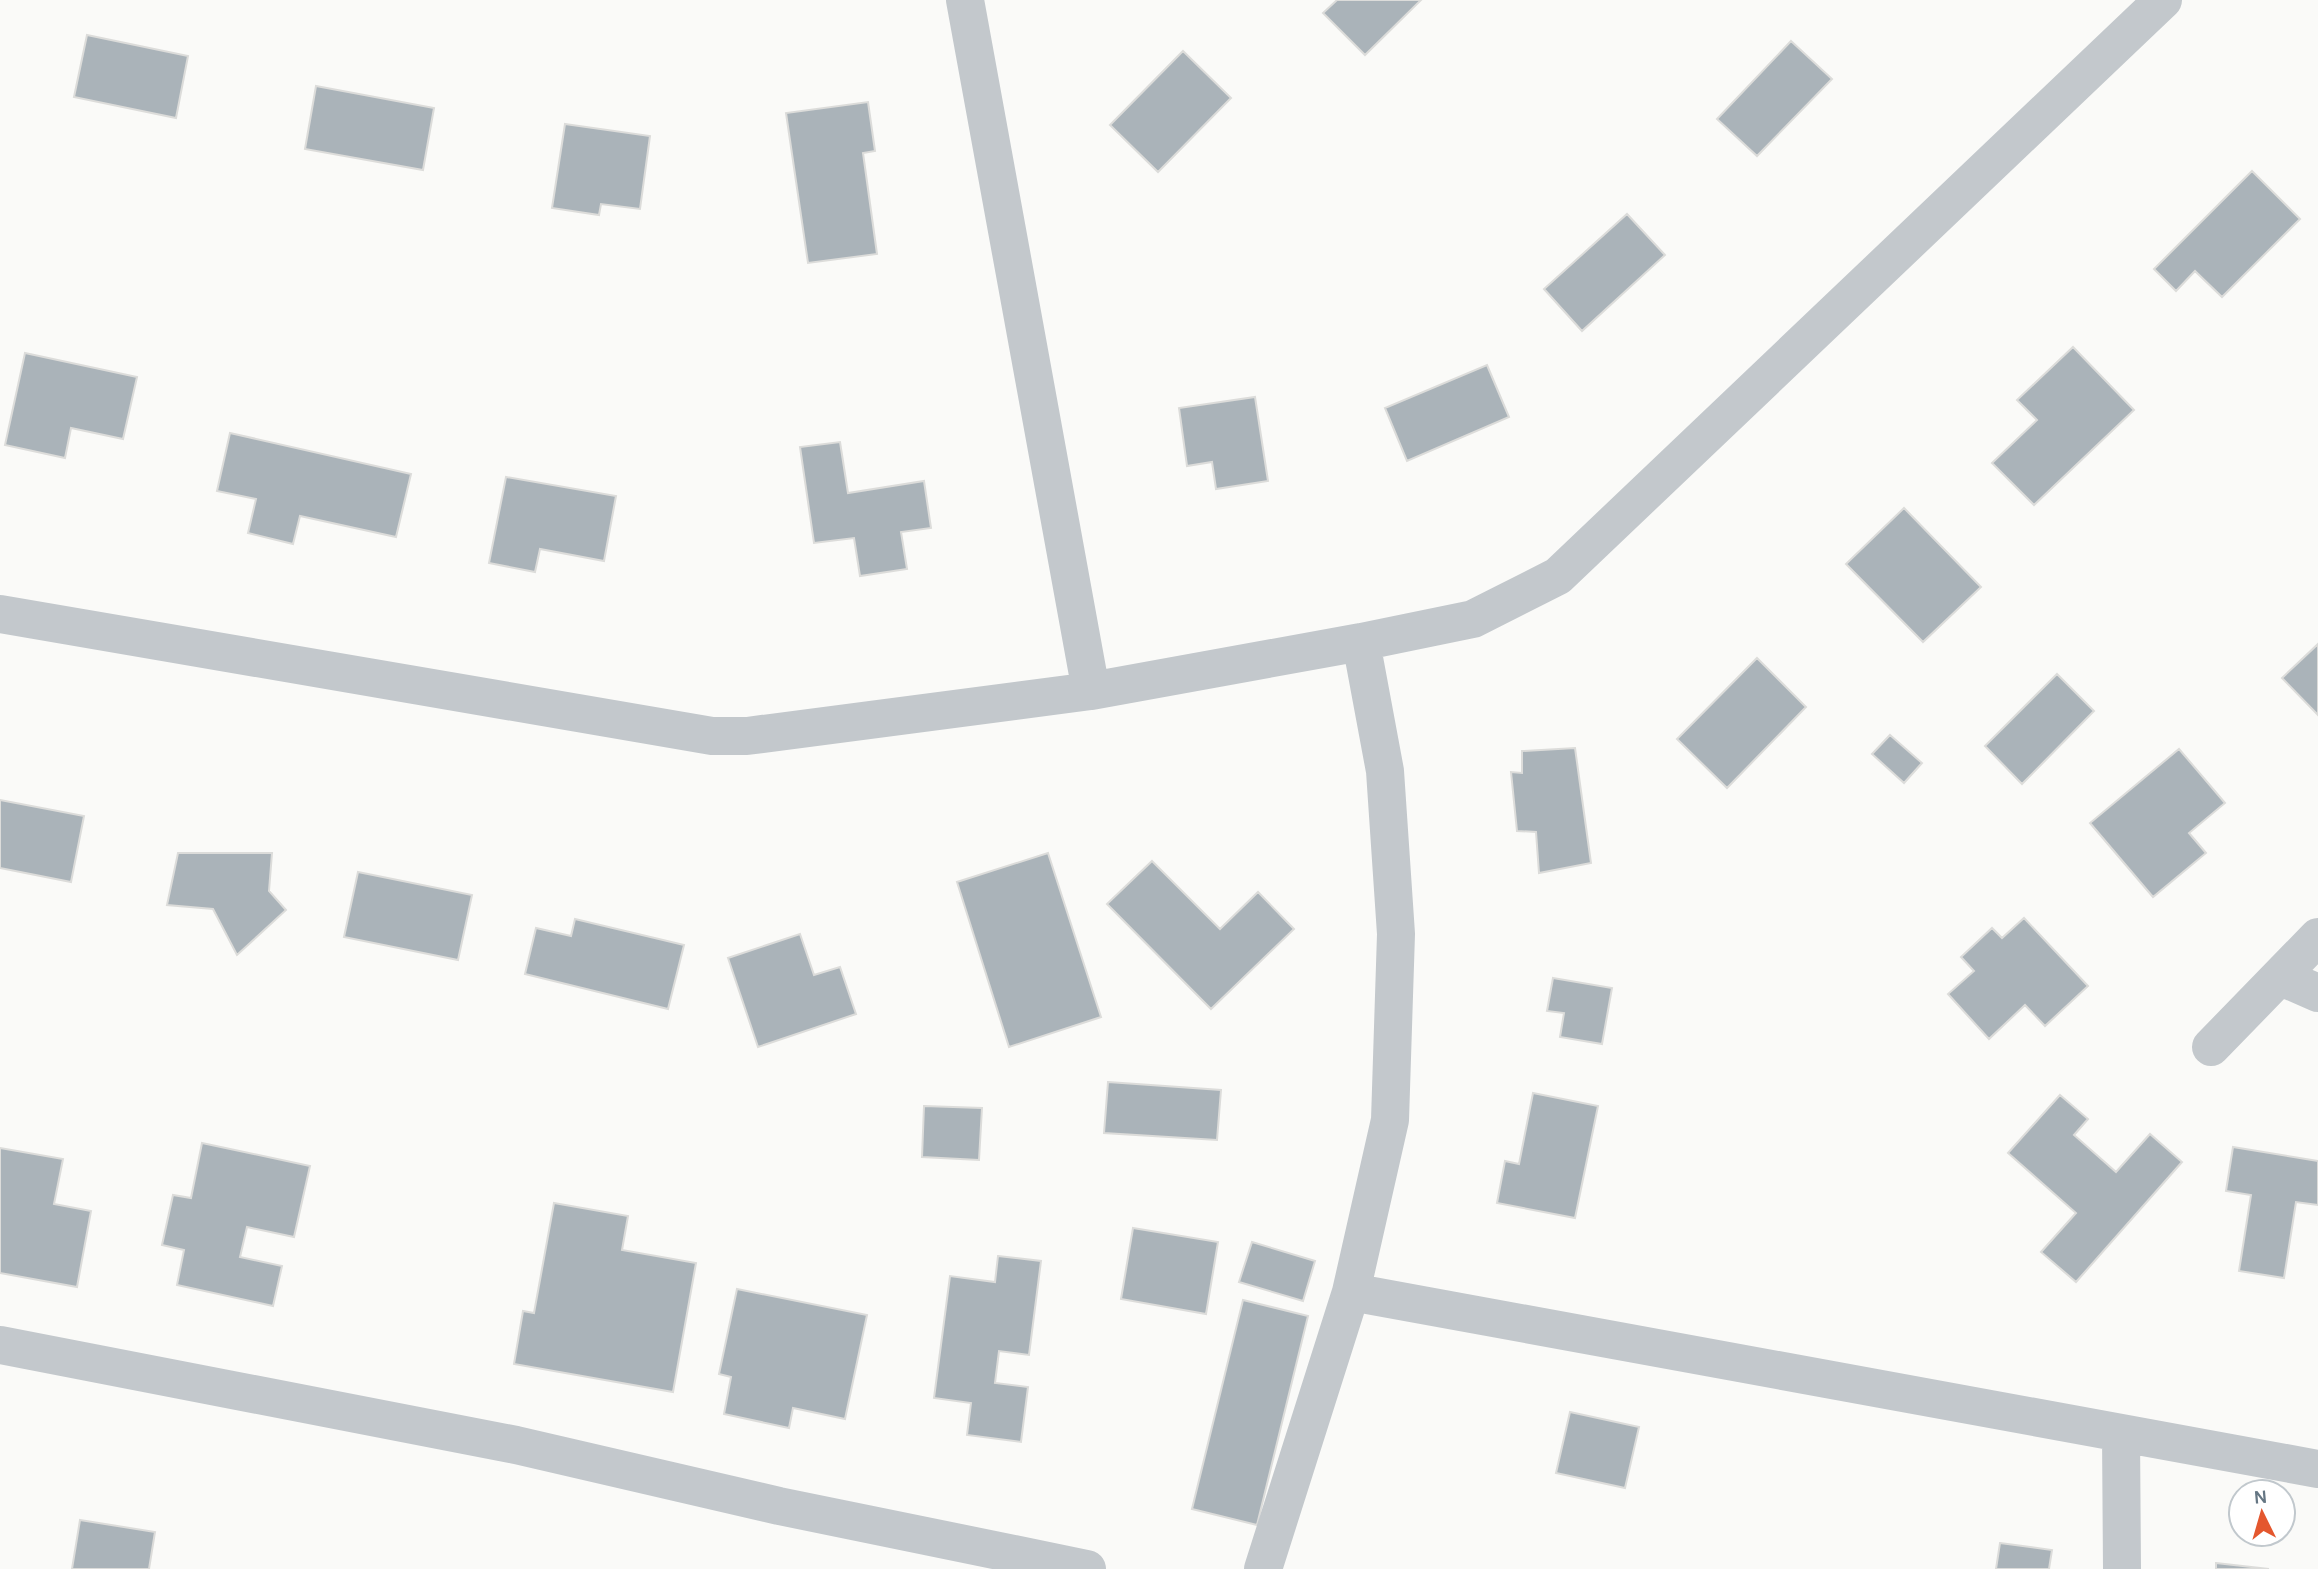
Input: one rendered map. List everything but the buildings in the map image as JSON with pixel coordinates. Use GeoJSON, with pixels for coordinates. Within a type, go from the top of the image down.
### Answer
{"type":"FeatureCollection","features":[{"type":"Feature","properties":{"kind":"street"},"geometry":{"type":"LineString","coordinates":[[965,0],[1091,691]]}},
{"type":"Feature","properties":{"kind":"street"},"geometry":{"type":"LineString","coordinates":[[0,614],[712,736],[747,736],[1091,691],[1473,619],[1558,576],[2163,0]]}},
{"type":"Feature","properties":{"kind":"street"},"geometry":{"type":"LineString","coordinates":[[1263,1569],[1352,1292],[1390,1120],[1396,934],[1385,771],[1361,642]]}},
{"type":"Feature","properties":{"kind":"street"},"geometry":{"type":"LineString","coordinates":[[2211,1047],[2318,937]]}},
{"type":"Feature","properties":{"kind":"street"},"geometry":{"type":"LineString","coordinates":[[2281,976],[2318,993]]}},
{"type":"Feature","properties":{"kind":"street"},"geometry":{"type":"LineString","coordinates":[[1352,1292],[2318,1469]]}},
{"type":"Feature","properties":{"kind":"street"},"geometry":{"type":"LineString","coordinates":[[0,1345],[516,1445],[779,1506],[1087,1569]]}},
{"type":"Feature","properties":{"kind":"street"},"geometry":{"type":"LineString","coordinates":[[2121,1434],[2122,1569]]}}]}
